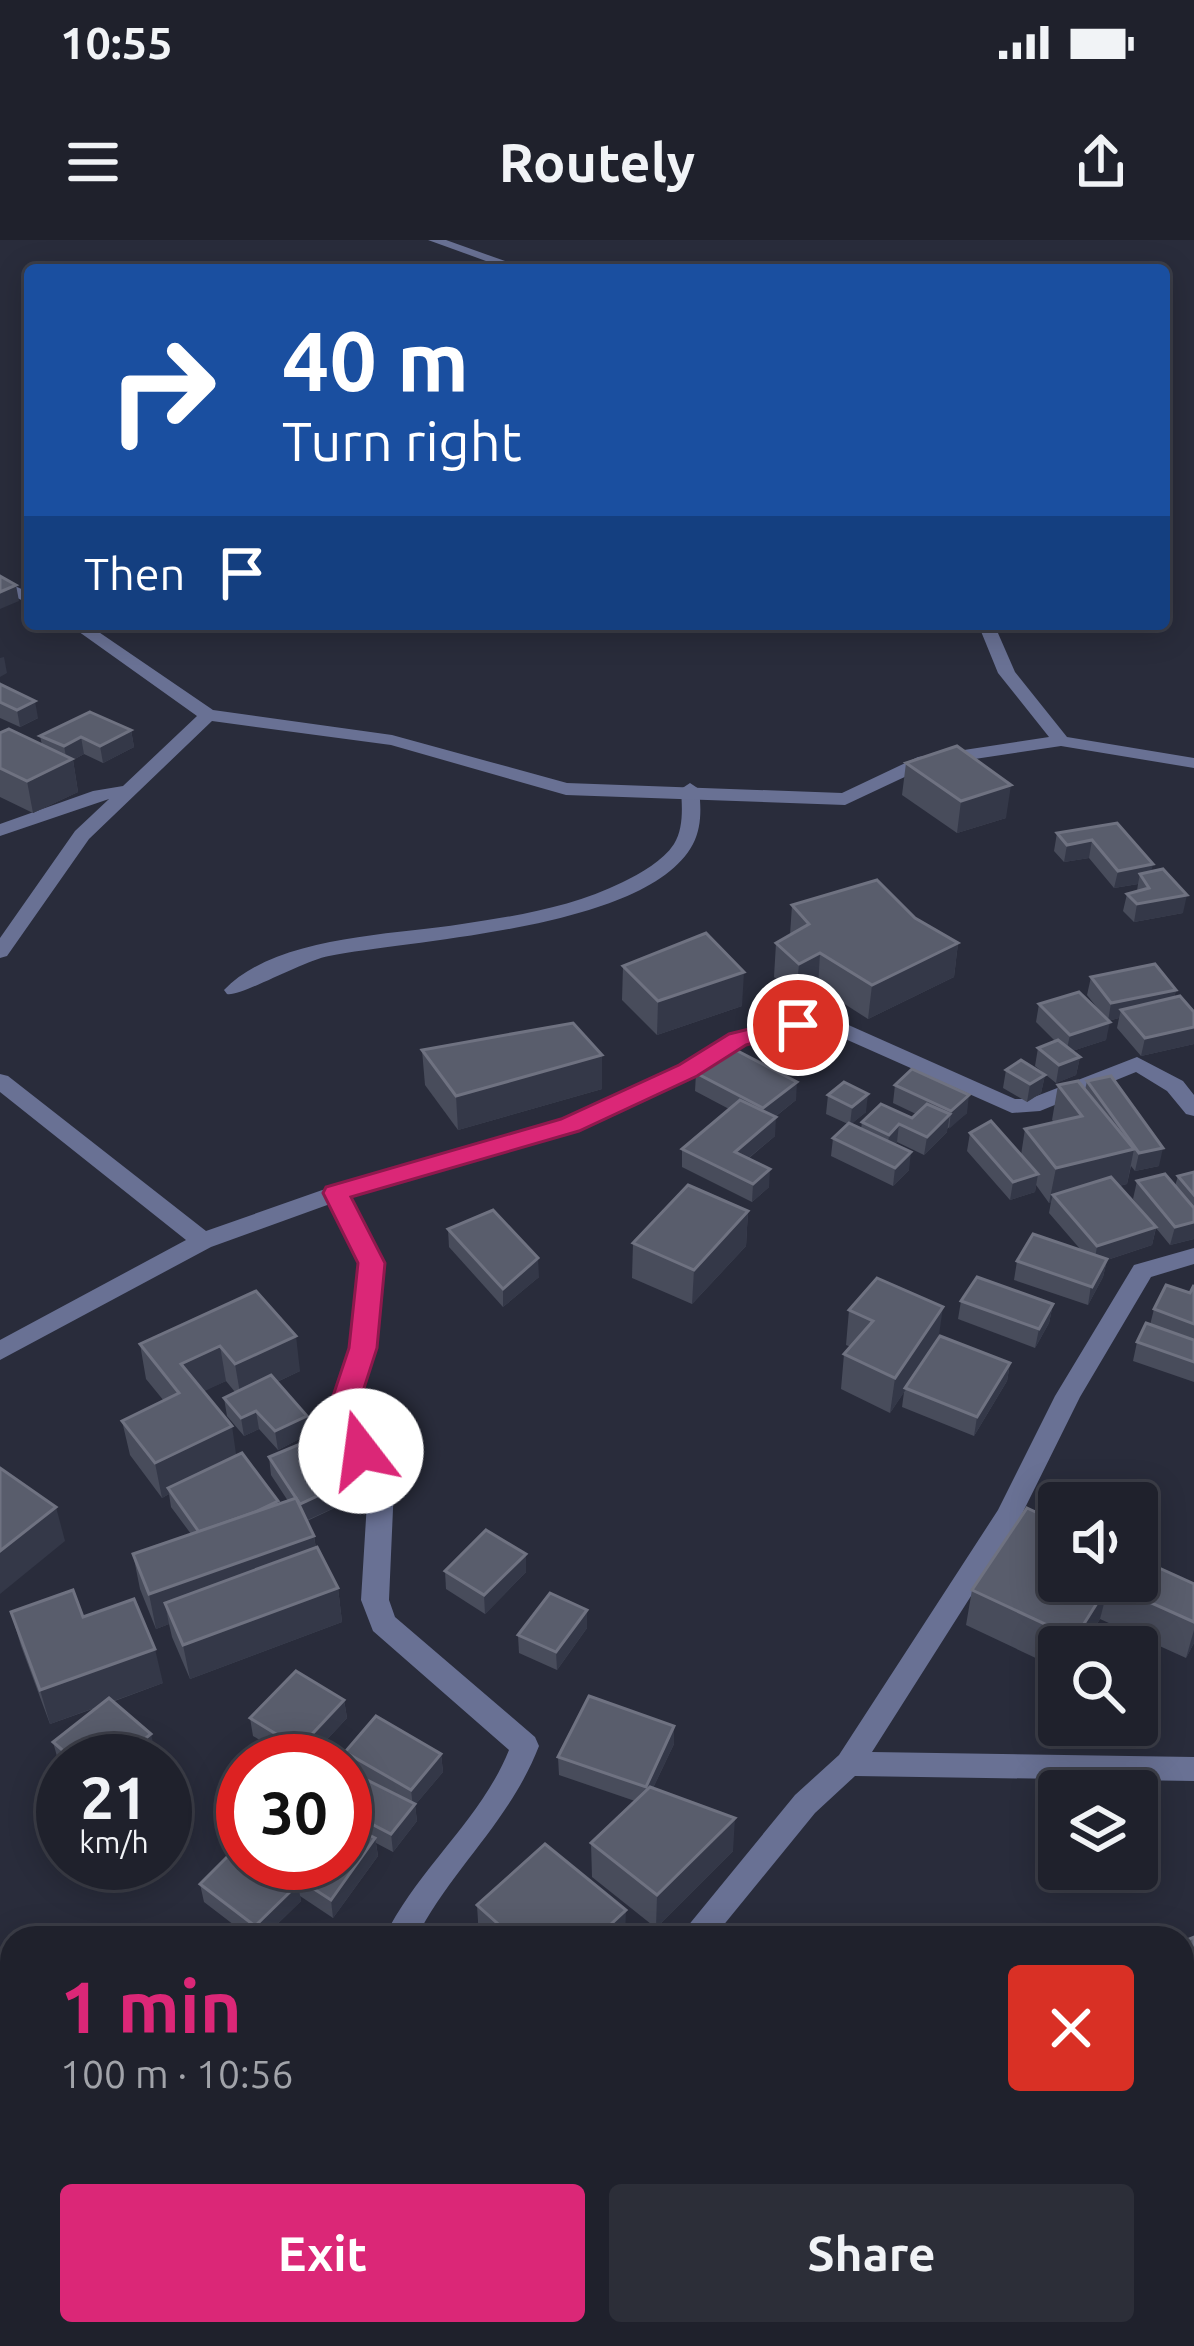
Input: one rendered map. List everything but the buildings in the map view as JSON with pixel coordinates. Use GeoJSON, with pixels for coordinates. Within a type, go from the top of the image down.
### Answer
{"type":"FeatureCollection","features":[{"type":"Feature","properties":{"kind":"street"},"geometry":{"type":"LineString","coordinates":[[434,240],[506,264]]}},
{"type":"Feature","properties":{"kind":"street"},"geometry":{"type":"LineString","coordinates":[[85,630],[208,715],[392,740],[566,789],[690,789],[844,799],[924,761],[1061,741],[1194,764]]}},
{"type":"Feature","properties":{"kind":"street"},"geometry":{"type":"LineString","coordinates":[[989,630],[1007,674],[1061,741]]}},
{"type":"Feature","properties":{"kind":"street"},"geometry":{"type":"LineString","coordinates":[[0,952],[82,835],[208,715]]}},
{"type":"Feature","properties":{"kind":"street"},"geometry":{"type":"LineString","coordinates":[[234,990],[287,961],[328,950],[509,924],[578,907],[676,856],[687,838],[690,789]]}},
{"type":"Feature","properties":{"kind":"street"},"geometry":{"type":"LineString","coordinates":[[0,830],[100,795],[127,791]]}},
{"type":"Feature","properties":{"kind":"street"},"geometry":{"type":"LineString","coordinates":[[0,1351],[202,1241],[336,1193],[570,1125],[688,1070],[737,1040],[798,1025],[837,1028],[890,1048],[987,1099],[1012,1106],[1032,1106],[1137,1064],[1175,1086],[1194,1109]]}},
{"type":"Feature","properties":{"kind":"street"},"geometry":{"type":"LineString","coordinates":[[0,1081],[202,1241]]}},
{"type":"Feature","properties":{"kind":"street"},"geometry":{"type":"LineString","coordinates":[[336,1193],[371,1263],[363,1348],[340,1417],[381,1486],[375,1600],[383,1623],[411,1652],[525,1746],[516,1775],[414,1907],[405,1926]]}},
{"type":"Feature","properties":{"kind":"street"},"geometry":{"type":"LineString","coordinates":[[704,1926],[805,1804],[849,1763],[986,1553],[1142,1271],[1194,1256]]}},
{"type":"Feature","properties":{"kind":"street"},"geometry":{"type":"LineString","coordinates":[[849,1763],[1194,1769]]}},
{"type":"Feature","properties":{"kind":"route"},"geometry":{"type":"LineString","coordinates":[[361,1451],[340,1417],[363,1348],[371,1263],[336,1193],[570,1125],[688,1070],[737,1040],[798,1025]]}}]}
